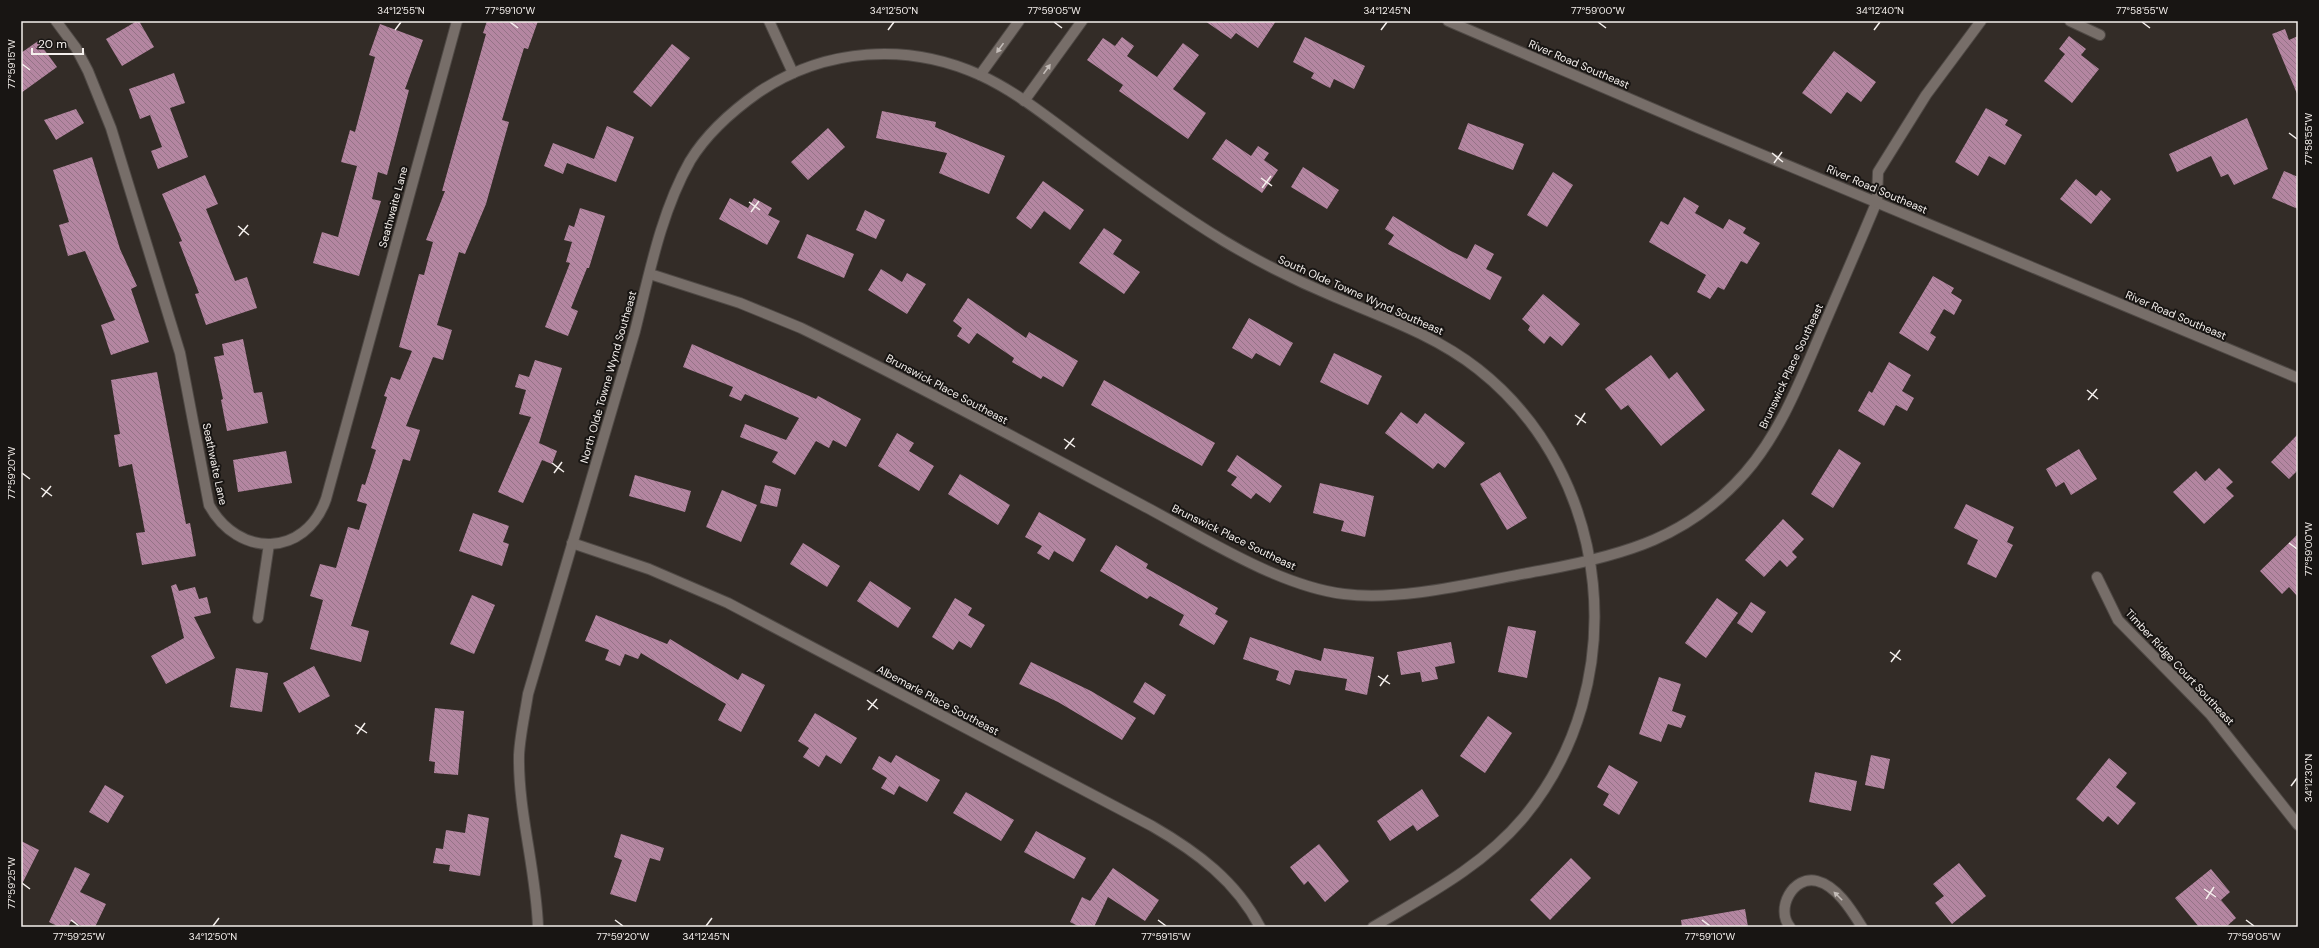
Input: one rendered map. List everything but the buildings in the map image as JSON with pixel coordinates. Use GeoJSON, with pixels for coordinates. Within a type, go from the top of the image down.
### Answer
{"type":"FeatureCollection","features":[{"type":"Feature","properties":{"kind":"street","name":"Seathwaite Lane"},"geometry":{"type":"LineString","coordinates":[[56,21],[76,48],[88,71],[116,143],[178,346],[210,505],[216,517],[239,536],[254,542],[269,544],[283,543],[298,537],[312,525],[324,506],[457,21]]}},
{"type":"Feature","properties":{"kind":"street"},"geometry":{"type":"LineString","coordinates":[[769,21],[793,73]]}},
{"type":"Feature","properties":{"kind":"street"},"geometry":{"type":"LineString","coordinates":[[980,75],[1019,21]]}},
{"type":"Feature","properties":{"kind":"street"},"geometry":{"type":"LineString","coordinates":[[1024,100],[1082,21]]}},
{"type":"Feature","properties":{"kind":"street","name":"River Road Southeast"},"geometry":{"type":"LineString","coordinates":[[1448,21],[1698,128],[1877,201],[2298,378]]}},
{"type":"Feature","properties":{"kind":"street"},"geometry":{"type":"LineString","coordinates":[[1877,201],[1878,172],[1926,95],[1981,21]]}},
{"type":"Feature","properties":{"kind":"street"},"geometry":{"type":"LineString","coordinates":[[2070,21],[2100,35]]}},
{"type":"Feature","properties":{"kind":"street","name":"North Olde Towne Wynd Southeast"},"geometry":{"type":"LineString","coordinates":[[538,927],[536,890],[522,803],[519,754],[528,694],[635,331],[650,274],[679,186],[690,162],[704,141],[722,121],[744,102],[793,73],[818,63],[847,55],[896,53],[927,58],[980,75]]}},
{"type":"Feature","properties":{"kind":"street","name":"South Olde Towne Wynd Southeast"},"geometry":{"type":"LineString","coordinates":[[980,75],[1024,100],[1140,185],[1223,240],[1293,278],[1409,328],[1457,354],[1474,366],[1511,398],[1546,444],[1570,489],[1592,561],[1596,608],[1593,658],[1580,713],[1560,765],[1525,816],[1482,858],[1454,879],[1373,927]]}},
{"type":"Feature","properties":{"kind":"street","name":"Brunswick Place Southeast"},"geometry":{"type":"LineString","coordinates":[[650,274],[746,305],[801,328],[1233,553],[1316,588],[1345,594],[1405,593],[1439,589],[1592,561],[1652,543],[1676,530],[1725,494],[1762,452],[1788,406],[1877,201]]}},
{"type":"Feature","properties":{"kind":"street","name":"Albemarle Place Southeast"},"geometry":{"type":"LineString","coordinates":[[572,543],[649,569],[728,604],[1152,826],[1196,854],[1229,882],[1242,897],[1260,927]]}},
{"type":"Feature","properties":{"kind":"street"},"geometry":{"type":"LineString","coordinates":[[258,618],[269,544]]}},
{"type":"Feature","properties":{"kind":"street","name":"Timber Ridge Court Southeast"},"geometry":{"type":"LineString","coordinates":[[2097,577],[2118,620],[2210,714],[2298,825]]}},
{"type":"Feature","properties":{"kind":"street"},"geometry":{"type":"LineString","coordinates":[[1790,927],[1784,914],[1784,905],[1788,895],[1796,887],[1806,881],[1816,881],[1832,890],[1847,905],[1862,927]]}}]}
